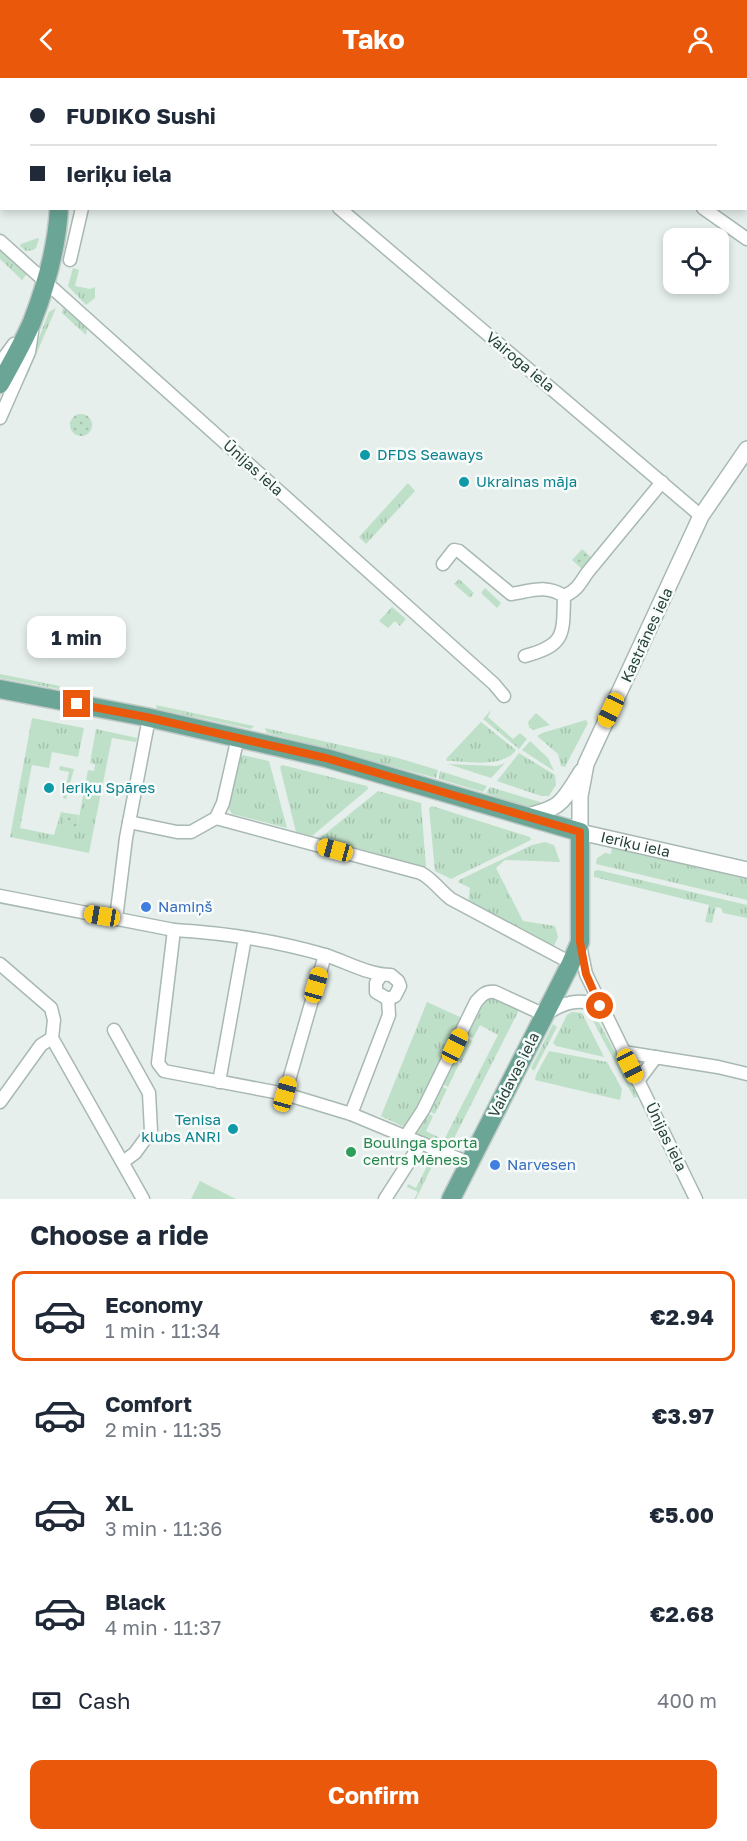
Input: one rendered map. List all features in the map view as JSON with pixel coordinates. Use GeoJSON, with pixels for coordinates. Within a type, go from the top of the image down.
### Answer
{"type":"FeatureCollection","features":[{"type":"Feature","properties":{"kind":"main road"},"geometry":{"type":"LineString","coordinates":[[0,384],[32,323],[55,242],[59,210]]}},
{"type":"Feature","properties":{"kind":"main road","name":"Ieriķu iela"},"geometry":{"type":"LineString","coordinates":[[0,689],[149,718],[338,761],[580,832]]}},
{"type":"Feature","properties":{"kind":"main road","name":"Vaidavas iela"},"geometry":{"type":"LineString","coordinates":[[451,1199],[580,942],[580,832]]}},
{"type":"Feature","properties":{"kind":"street"},"geometry":{"type":"LineString","coordinates":[[70,260],[82,210]]}},
{"type":"Feature","properties":{"kind":"street","name":"Vairoga iela"},"geometry":{"type":"LineString","coordinates":[[341,210],[702,516]]}},
{"type":"Feature","properties":{"kind":"street"},"geometry":{"type":"LineString","coordinates":[[706,210],[747,239]]}},
{"type":"Feature","properties":{"kind":"street","name":"Ūnijas iela"},"geometry":{"type":"LineString","coordinates":[[0,241],[494,684],[504,696]]}},
{"type":"Feature","properties":{"kind":"street"},"geometry":{"type":"LineString","coordinates":[[0,363],[32,323]]}},
{"type":"Feature","properties":{"kind":"street"},"geometry":{"type":"LineString","coordinates":[[0,418],[29,352],[32,323]]}},
{"type":"Feature","properties":{"kind":"street","name":"Kastrānes iela"},"geometry":{"type":"LineString","coordinates":[[580,832],[580,795],[586,764],[702,516],[747,449]]}},
{"type":"Feature","properties":{"kind":"street"},"geometry":{"type":"LineString","coordinates":[[443,564],[454,550],[459,551],[511,594],[545,588],[564,596],[572,593],[578,587],[662,482]]}},
{"type":"Feature","properties":{"kind":"street"},"geometry":{"type":"LineString","coordinates":[[525,656],[544,651],[559,639],[563,623],[564,596]]}},
{"type":"Feature","properties":{"kind":"street"},"geometry":{"type":"LineString","coordinates":[[116,919],[129,822],[149,718]]}},
{"type":"Feature","properties":{"kind":"street"},"geometry":{"type":"LineString","coordinates":[[129,822],[177,832],[191,832],[216,818],[223,803],[238,737]]}},
{"type":"Feature","properties":{"kind":"street"},"geometry":{"type":"LineString","coordinates":[[524,817],[560,805],[586,764]]}},
{"type":"Feature","properties":{"kind":"street"},"geometry":{"type":"LineString","coordinates":[[216,818],[421,873],[434,881],[451,899],[571,963]]}},
{"type":"Feature","properties":{"kind":"street","name":"Ieriķu iela"},"geometry":{"type":"LineString","coordinates":[[580,832],[747,870]]}},
{"type":"Feature","properties":{"kind":"street"},"geometry":{"type":"LineString","coordinates":[[0,896],[174,930],[275,943],[325,955],[381,975],[392,975],[398,981],[398,992],[388,999]]}},
{"type":"Feature","properties":{"kind":"street"},"geometry":{"type":"LineString","coordinates":[[174,930],[158,1063],[164,1071],[285,1094],[351,1114],[469,1163]]}},
{"type":"Feature","properties":{"kind":"street"},"geometry":{"type":"LineString","coordinates":[[219,1082],[245,938]]}},
{"type":"Feature","properties":{"kind":"street","name":"Ūnijas iela"},"geometry":{"type":"LineString","coordinates":[[580,942],[586,974],[600,1006],[696,1199]]}},
{"type":"Feature","properties":{"kind":"street"},"geometry":{"type":"LineString","coordinates":[[285,1094],[325,955]]}},
{"type":"Feature","properties":{"kind":"street"},"geometry":{"type":"LineString","coordinates":[[0,964],[51,1008],[54,1020],[52,1038],[143,1199]]}},
{"type":"Feature","properties":{"kind":"street"},"geometry":{"type":"LineString","coordinates":[[381,975],[376,983],[376,992],[388,999]]}},
{"type":"Feature","properties":{"kind":"street"},"geometry":{"type":"LineString","coordinates":[[406,1136],[423,1110],[482,994],[495,992],[545,1015]]}},
{"type":"Feature","properties":{"kind":"street"},"geometry":{"type":"LineString","coordinates":[[351,1114],[389,1015],[388,999]]}},
{"type":"Feature","properties":{"kind":"street","name":"Vaidavas iela"},"geometry":{"type":"LineString","coordinates":[[545,1015],[561,1004],[573,1002],[586,1001],[600,1006]]}},
{"type":"Feature","properties":{"kind":"street"},"geometry":{"type":"LineString","coordinates":[[114,1030],[149,1093],[151,1131],[135,1153],[123,1162]]}},
{"type":"Feature","properties":{"kind":"street"},"geometry":{"type":"LineString","coordinates":[[0,1102],[41,1045],[52,1038]]}},
{"type":"Feature","properties":{"kind":"street"},"geometry":{"type":"LineString","coordinates":[[623,1052],[718,1067],[747,1074]]}},
{"type":"Feature","properties":{"kind":"street"},"geometry":{"type":"LineString","coordinates":[[638,1081],[656,1057]]}},
{"type":"Feature","properties":{"kind":"street"},"geometry":{"type":"LineString","coordinates":[[385,1199],[421,1143]]}},
{"type":"Feature","properties":{"kind":"green space"},"geometry":{"type":"Polygon","coordinates":[[[38,238],[36,248],[33,250],[26,251],[20,246],[21,244],[38,238]]]}},
{"type":"Feature","properties":{"kind":"green space"},"geometry":{"type":"Polygon","coordinates":[[[0,249],[27,274],[22,280],[0,259],[0,249]]]}},
{"type":"Feature","properties":{"kind":"green space"},"geometry":{"type":"Polygon","coordinates":[[[73,268],[79,270],[75,286],[90,289],[95,287],[95,298],[86,305],[68,286],[73,268]]]}},
{"type":"Feature","properties":{"kind":"green space"},"geometry":{"type":"Polygon","coordinates":[[[56,308],[26,378],[23,378],[49,312],[56,308]]]}},
{"type":"Feature","properties":{"kind":"green space"},"geometry":{"type":"Polygon","coordinates":[[[63,308],[87,328],[86,335],[62,313],[63,308]]]}},
{"type":"Feature","properties":{"kind":"green space"},"geometry":{"type":"Polygon","coordinates":[[[81,414],[89,417],[92,425],[89,433],[81,436],[73,433],[70,425],[73,417],[81,414]]]}},
{"type":"Feature","properties":{"kind":"green space"},"geometry":{"type":"Polygon","coordinates":[[[408,483],[415,491],[366,544],[359,537],[408,483]]]}},
{"type":"Feature","properties":{"kind":"green space"},"geometry":{"type":"Polygon","coordinates":[[[582,549],[593,559],[583,570],[572,560],[582,549]]]}},
{"type":"Feature","properties":{"kind":"green space"},"geometry":{"type":"Polygon","coordinates":[[[459,579],[474,593],[470,598],[454,584],[459,579]]]}},
{"type":"Feature","properties":{"kind":"green space"},"geometry":{"type":"Polygon","coordinates":[[[485,588],[501,603],[497,608],[481,593],[485,588]]]}},
{"type":"Feature","properties":{"kind":"green space"},"geometry":{"type":"Polygon","coordinates":[[[392,607],[406,619],[400,626],[395,621],[388,628],[379,621],[392,607]]]}},
{"type":"Feature","properties":{"kind":"green space"},"geometry":{"type":"Polygon","coordinates":[[[0,674],[60,686],[59,689],[0,678],[0,674]]]}},
{"type":"Feature","properties":{"kind":"green space"},"geometry":{"type":"Polygon","coordinates":[[[156,705],[254,726],[251,729],[157,709],[156,705]]]}},
{"type":"Feature","properties":{"kind":"green space"},"geometry":{"type":"Polygon","coordinates":[[[491,710],[488,717],[513,739],[520,733],[527,739],[519,749],[483,719],[491,710]]]}},
{"type":"Feature","properties":{"kind":"green space"},"geometry":{"type":"Polygon","coordinates":[[[536,713],[550,725],[533,730],[529,727],[528,722],[536,713]]]}},
{"type":"Feature","properties":{"kind":"green space"},"geometry":{"type":"Polygon","coordinates":[[[32,718],[84,728],[78,757],[52,752],[49,768],[32,765],[20,828],[54,835],[61,812],[66,813],[64,826],[77,828],[88,770],[94,771],[95,764],[90,763],[96,729],[137,738],[136,742],[112,738],[89,853],[10,837],[32,718]]]}},
{"type":"Feature","properties":{"kind":"green space"},"geometry":{"type":"Polygon","coordinates":[[[586,720],[588,723],[565,767],[561,766],[558,754],[537,736],[586,720]]]}},
{"type":"Feature","properties":{"kind":"green space"},"geometry":{"type":"Polygon","coordinates":[[[481,722],[516,750],[510,756],[494,762],[447,761],[446,759],[481,722]]]}},
{"type":"Feature","properties":{"kind":"green space"},"geometry":{"type":"Polygon","coordinates":[[[265,728],[398,758],[438,770],[436,778],[267,733],[265,728]]]}},
{"type":"Feature","properties":{"kind":"green space"},"geometry":{"type":"Polygon","coordinates":[[[530,741],[548,758],[554,771],[522,750],[530,741]]]}},
{"type":"Feature","properties":{"kind":"green space"},"geometry":{"type":"Polygon","coordinates":[[[519,753],[555,775],[556,785],[549,796],[541,796],[497,781],[519,753]]]}},
{"type":"Feature","properties":{"kind":"green space"},"geometry":{"type":"Polygon","coordinates":[[[242,755],[269,761],[287,828],[232,814],[228,807],[238,758],[242,755]]]}},
{"type":"Feature","properties":{"kind":"green space"},"geometry":{"type":"Polygon","coordinates":[[[505,763],[491,778],[448,764],[497,766],[505,763]]]}},
{"type":"Feature","properties":{"kind":"green space"},"geometry":{"type":"Polygon","coordinates":[[[282,765],[367,786],[368,789],[312,836],[296,832],[280,767],[282,765]]]}},
{"type":"Feature","properties":{"kind":"green space"},"geometry":{"type":"Polygon","coordinates":[[[60,766],[74,769],[66,799],[63,798],[69,772],[59,770],[60,766]]]}},
{"type":"Feature","properties":{"kind":"green space"},"geometry":{"type":"Polygon","coordinates":[[[440,771],[487,786],[483,792],[439,779],[440,771]]]}},
{"type":"Feature","properties":{"kind":"green space"},"geometry":{"type":"Polygon","coordinates":[[[490,787],[540,802],[541,806],[520,805],[506,801],[486,793],[490,787]]]}},
{"type":"Feature","properties":{"kind":"green space"},"geometry":{"type":"Polygon","coordinates":[[[378,791],[421,803],[426,867],[320,838],[378,791]]]}},
{"type":"Feature","properties":{"kind":"green space"},"geometry":{"type":"Polygon","coordinates":[[[432,806],[530,837],[531,840],[451,879],[435,871],[429,808],[432,806]]]}},
{"type":"Feature","properties":{"kind":"green space"},"geometry":{"type":"Polygon","coordinates":[[[66,813],[79,815],[77,829],[64,826],[66,813]]]}},
{"type":"Feature","properties":{"kind":"green space"},"geometry":{"type":"Polygon","coordinates":[[[545,842],[554,845],[560,862],[505,860],[496,868],[523,921],[555,926],[558,937],[553,948],[468,904],[470,888],[458,882],[532,845],[545,842]]]}},
{"type":"Feature","properties":{"kind":"green space"},"geometry":{"type":"Polygon","coordinates":[[[612,848],[747,879],[747,900],[596,864],[597,858],[605,853],[611,854],[612,848]]]}},
{"type":"Feature","properties":{"kind":"green space"},"geometry":{"type":"Polygon","coordinates":[[[598,870],[747,905],[747,918],[723,913],[721,908],[716,907],[712,923],[705,922],[709,905],[594,877],[594,871],[598,870]]]}},
{"type":"Feature","properties":{"kind":"green space"},"geometry":{"type":"Polygon","coordinates":[[[491,997],[520,1008],[448,1150],[416,1135],[427,1113],[433,1116],[426,1131],[444,1140],[498,1035],[480,1025],[473,1038],[466,1035],[483,1003],[491,997]]]}},
{"type":"Feature","properties":{"kind":"green space"},"geometry":{"type":"Polygon","coordinates":[[[427,1002],[462,1018],[408,1129],[381,1116],[427,1002]]]}},
{"type":"Feature","properties":{"kind":"green space"},"geometry":{"type":"Polygon","coordinates":[[[572,1012],[582,1013],[604,1057],[556,1046],[553,1043],[567,1015],[572,1012]]]}},
{"type":"Feature","properties":{"kind":"green space"},"geometry":{"type":"Polygon","coordinates":[[[596,1017],[639,1096],[634,1098],[592,1019],[596,1017]]]}},
{"type":"Feature","properties":{"kind":"green space"},"geometry":{"type":"Polygon","coordinates":[[[553,1024],[557,1027],[534,1071],[531,1068],[553,1024]]]}},
{"type":"Feature","properties":{"kind":"green space"},"geometry":{"type":"Polygon","coordinates":[[[465,1037],[472,1041],[461,1063],[454,1060],[465,1037]]]}},
{"type":"Feature","properties":{"kind":"green space"},"geometry":{"type":"Polygon","coordinates":[[[549,1051],[607,1062],[622,1089],[620,1100],[535,1080],[549,1051]]]}},
{"type":"Feature","properties":{"kind":"green space"},"geometry":{"type":"Polygon","coordinates":[[[453,1061],[459,1064],[448,1087],[442,1084],[453,1061]]]}},
{"type":"Feature","properties":{"kind":"green space"},"geometry":{"type":"Polygon","coordinates":[[[441,1086],[447,1089],[435,1114],[428,1111],[441,1086]]]}},
{"type":"Feature","properties":{"kind":"green space"},"geometry":{"type":"Polygon","coordinates":[[[426,1151],[438,1154],[416,1199],[414,1199],[418,1192],[407,1187],[408,1184],[416,1188],[429,1162],[424,1159],[426,1151]]]}},
{"type":"Feature","properties":{"kind":"green space"},"geometry":{"type":"Polygon","coordinates":[[[200,1181],[236,1199],[191,1199],[200,1181]]]}},
{"type":"Feature","properties":{"kind":"place","name":"DFDS Seaways"},"geometry":{"type":"Point","coordinates":[365,455]}},
{"type":"Feature","properties":{"kind":"place","name":"Ukrainas māja"},"geometry":{"type":"Point","coordinates":[464,482]}},
{"type":"Feature","properties":{"kind":"place","name":"Ieriķu Spāres"},"geometry":{"type":"Point","coordinates":[49,788]}},
{"type":"Feature","properties":{"kind":"place","name":"Namiņš"},"geometry":{"type":"Point","coordinates":[146,907]}},
{"type":"Feature","properties":{"kind":"place","name":"Tenisa klubs ANRI"},"geometry":{"type":"Point","coordinates":[233,1129]}},
{"type":"Feature","properties":{"kind":"place","name":"Boulinga sporta centrs Mēness"},"geometry":{"type":"Point","coordinates":[351,1152]}},
{"type":"Feature","properties":{"kind":"place","name":"Narvesen"},"geometry":{"type":"Point","coordinates":[495,1165]}},
{"type":"Feature","properties":{"kind":"route"},"geometry":{"type":"LineString","coordinates":[[77,704],[257,741],[326,758],[580,832],[580,942],[586,974],[600,1006]]}}]}
